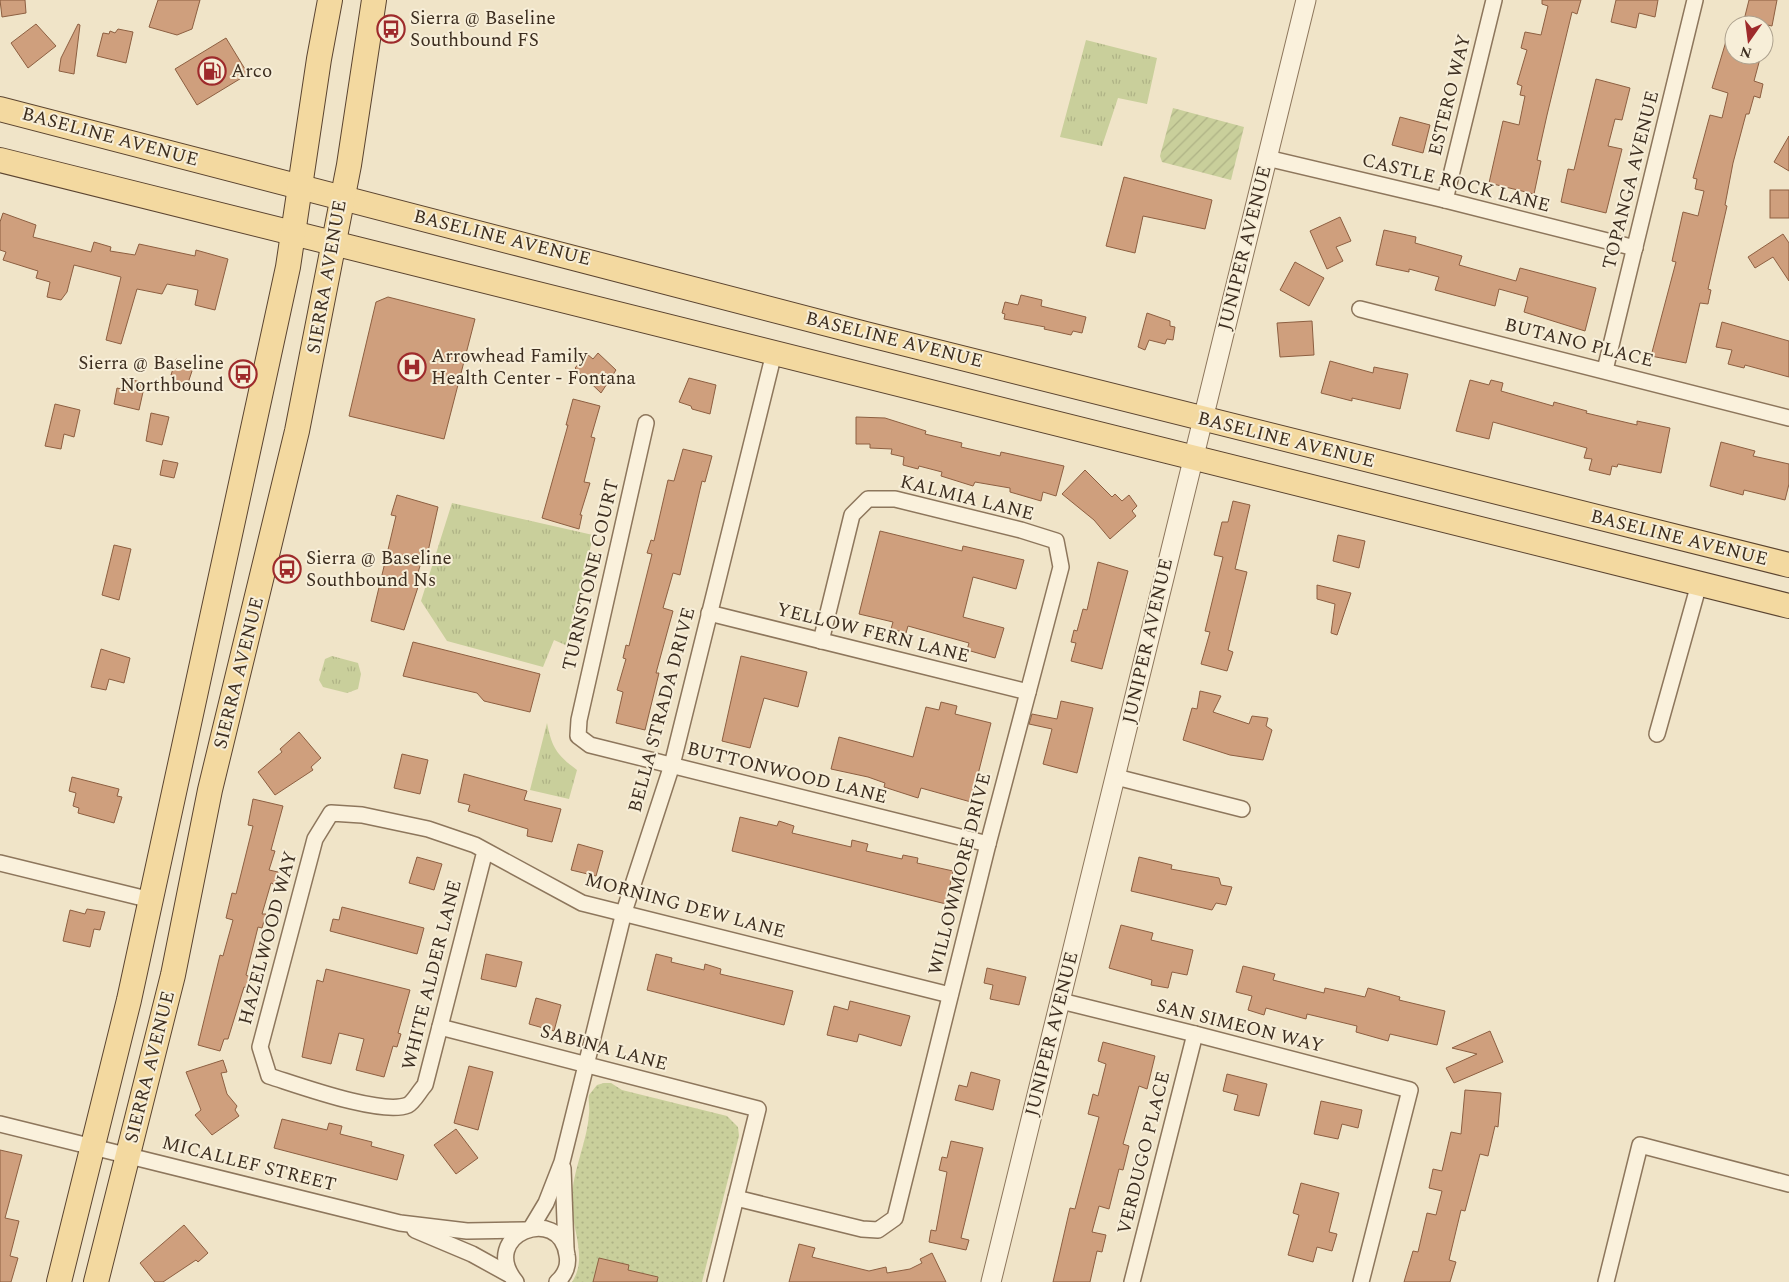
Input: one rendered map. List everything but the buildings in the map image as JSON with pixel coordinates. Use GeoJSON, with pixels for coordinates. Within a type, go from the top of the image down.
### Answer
{"type":"FeatureCollection","features":[{"type":"Feature","properties":{"kind":"main road","name":"SIERRA AVENUE"},"geometry":{"type":"LineString","coordinates":[[59,1282],[151,900],[288,267],[330,0]]}},
{"type":"Feature","properties":{"kind":"main road","name":"SIERRA AVENUE"},"geometry":{"type":"LineString","coordinates":[[96,1282],[173,975],[210,790],[297,430],[348,165],[374,0]]}},
{"type":"Feature","properties":{"kind":"main road","name":"BASELINE AVENUE"},"geometry":{"type":"LineString","coordinates":[[0,109],[1203,418],[1789,565]]}},
{"type":"Feature","properties":{"kind":"main road","name":"BASELINE AVENUE"},"geometry":{"type":"LineString","coordinates":[[0,160],[1193,458],[1597,556],[1789,606]]}},
{"type":"Feature","properties":{"kind":"street","name":"JUNIPER AVENUE"},"geometry":{"type":"LineString","coordinates":[[991,1282],[1306,0]]}},
{"type":"Feature","properties":{"kind":"street","name":"ESTERO WAY"},"geometry":{"type":"LineString","coordinates":[[1446,200],[1494,0]]}},
{"type":"Feature","properties":{"kind":"street","name":"TOPANGA AVENUE"},"geometry":{"type":"LineString","coordinates":[[1606,370],[1695,0]]}},
{"type":"Feature","properties":{"kind":"street","name":"CASTLE ROCK LANE"},"geometry":{"type":"LineString","coordinates":[[1267,158],[1446,200],[1635,248]]}},
{"type":"Feature","properties":{"kind":"street","name":"BUTANO PLACE"},"geometry":{"type":"LineString","coordinates":[[1360,309],[1789,418]]}},
{"type":"Feature","properties":{"kind":"street","name":"BELLA STRADA DRIVE"},"geometry":{"type":"LineString","coordinates":[[513,1279],[506,1265],[508,1248],[512,1240],[528,1229],[546,1203],[562,1162],[588,1064],[624,912],[672,765],[774,353]]}},
{"type":"Feature","properties":{"kind":"street","name":"TURNSTONE COURT"},"geometry":{"type":"LineString","coordinates":[[578,736],[579,720],[646,423]]}},
{"type":"Feature","properties":{"kind":"street","name":"KALMIA LANE"},"geometry":{"type":"LineString","coordinates":[[821,641],[852,515],[868,499],[895,499],[1020,530],[1056,541]]}},
{"type":"Feature","properties":{"kind":"street","name":"WILLOWMORE DRIVE"},"geometry":{"type":"LineString","coordinates":[[736,1198],[862,1229],[878,1230],[895,1218],[988,844],[1061,567],[1056,541]]}},
{"type":"Feature","properties":{"kind":"street"},"geometry":{"type":"LineString","coordinates":[[1657,734],[1699,584]]}},
{"type":"Feature","properties":{"kind":"street","name":"YELLOW FERN LANE"},"geometry":{"type":"LineString","coordinates":[[709,613],[1028,692]]}},
{"type":"Feature","properties":{"kind":"street","name":"BUTTONWOOD LANE"},"geometry":{"type":"LineString","coordinates":[[578,736],[590,745],[988,844]]}},
{"type":"Feature","properties":{"kind":"street"},"geometry":{"type":"LineString","coordinates":[[1116,777],[1242,809]]}},
{"type":"Feature","properties":{"kind":"street","name":"MORNING DEW LANE"},"geometry":{"type":"LineString","coordinates":[[331,813],[362,815],[428,829],[485,851],[582,903],[950,995]]}},
{"type":"Feature","properties":{"kind":"street","name":"HAZELWOOD WAY"},"geometry":{"type":"LineString","coordinates":[[331,813],[315,839],[260,1047],[269,1076],[332,1096],[392,1109],[409,1104]]}},
{"type":"Feature","properties":{"kind":"street","name":"WHITE ALDER LANE"},"geometry":{"type":"LineString","coordinates":[[409,1104],[425,1084],[485,851]]}},
{"type":"Feature","properties":{"kind":"street"},"geometry":{"type":"LineString","coordinates":[[0,862],[151,900]]}},
{"type":"Feature","properties":{"kind":"street","name":"SAN SIMEON WAY"},"geometry":{"type":"LineString","coordinates":[[1060,1001],[1196,1034],[1410,1090],[1361,1282]]}},
{"type":"Feature","properties":{"kind":"street","name":"SABINA LANE"},"geometry":{"type":"LineString","coordinates":[[440,1027],[758,1109],[736,1198]]}},
{"type":"Feature","properties":{"kind":"street","name":"VERDUGO PLACE"},"geometry":{"type":"LineString","coordinates":[[1132,1282],[1196,1034]]}},
{"type":"Feature","properties":{"kind":"street","name":"MICALLEF STREET"},"geometry":{"type":"LineString","coordinates":[[0,1124],[128,1154],[400,1223],[467,1231],[548,1230],[556,1234],[567,1249]]}},
{"type":"Feature","properties":{"kind":"street"},"geometry":{"type":"LineString","coordinates":[[1606,1282],[1640,1145],[1789,1184]]}},
{"type":"Feature","properties":{"kind":"street","name":"BELLA STRADA DRIVE"},"geometry":{"type":"LineString","coordinates":[[559,1281],[567,1264],[562,1162]]}},
{"type":"Feature","properties":{"kind":"street"},"geometry":{"type":"LineString","coordinates":[[714,1282],[736,1198]]}},
{"type":"Feature","properties":{"kind":"street","name":"MICALLEF STREET"},"geometry":{"type":"LineString","coordinates":[[400,1223],[472,1254],[513,1279]]}},
{"type":"Feature","properties":{"kind":"green space"},"geometry":{"type":"Polygon","coordinates":[[[1086,40],[1157,58],[1147,104],[1118,98],[1102,146],[1060,137],[1086,40]]]}},
{"type":"Feature","properties":{"kind":"green space"},"geometry":{"type":"Polygon","coordinates":[[[1173,108],[1244,127],[1231,180],[1162,162],[1160,156],[1173,108]]]}},
{"type":"Feature","properties":{"kind":"green space"},"geometry":{"type":"Polygon","coordinates":[[[452,503],[593,535],[570,647],[554,640],[543,667],[447,641],[421,601],[452,503]]]}},
{"type":"Feature","properties":{"kind":"green space"},"geometry":{"type":"Polygon","coordinates":[[[332,656],[358,663],[361,674],[358,689],[347,693],[323,687],[319,680],[325,659],[332,656]]]}},
{"type":"Feature","properties":{"kind":"green space"},"geometry":{"type":"Polygon","coordinates":[[[547,723],[556,750],[577,770],[569,799],[530,790],[547,723]]]}},
{"type":"Feature","properties":{"kind":"green space"},"geometry":{"type":"Polygon","coordinates":[[[611,1083],[622,1090],[727,1116],[738,1127],[739,1136],[702,1282],[572,1282],[577,1273],[579,1254],[572,1192],[588,1125],[589,1095],[597,1085],[611,1083]]]}},
{"type":"Feature","properties":{"kind":"place","name":"Sierra @ Baseline Southbound FS"},"geometry":{"type":"Point","coordinates":[391,29]}},
{"type":"Feature","properties":{"kind":"place","name":"Arco"},"geometry":{"type":"Point","coordinates":[212,71]}},
{"type":"Feature","properties":{"kind":"place","name":"Arrowhead Family Health Center - Fontana"},"geometry":{"type":"Point","coordinates":[412,367]}},
{"type":"Feature","properties":{"kind":"place","name":"Sierra @ Baseline Northbound"},"geometry":{"type":"Point","coordinates":[243,374]}},
{"type":"Feature","properties":{"kind":"place","name":"Sierra @ Baseline Southbound Ns"},"geometry":{"type":"Point","coordinates":[287,569]}}]}
